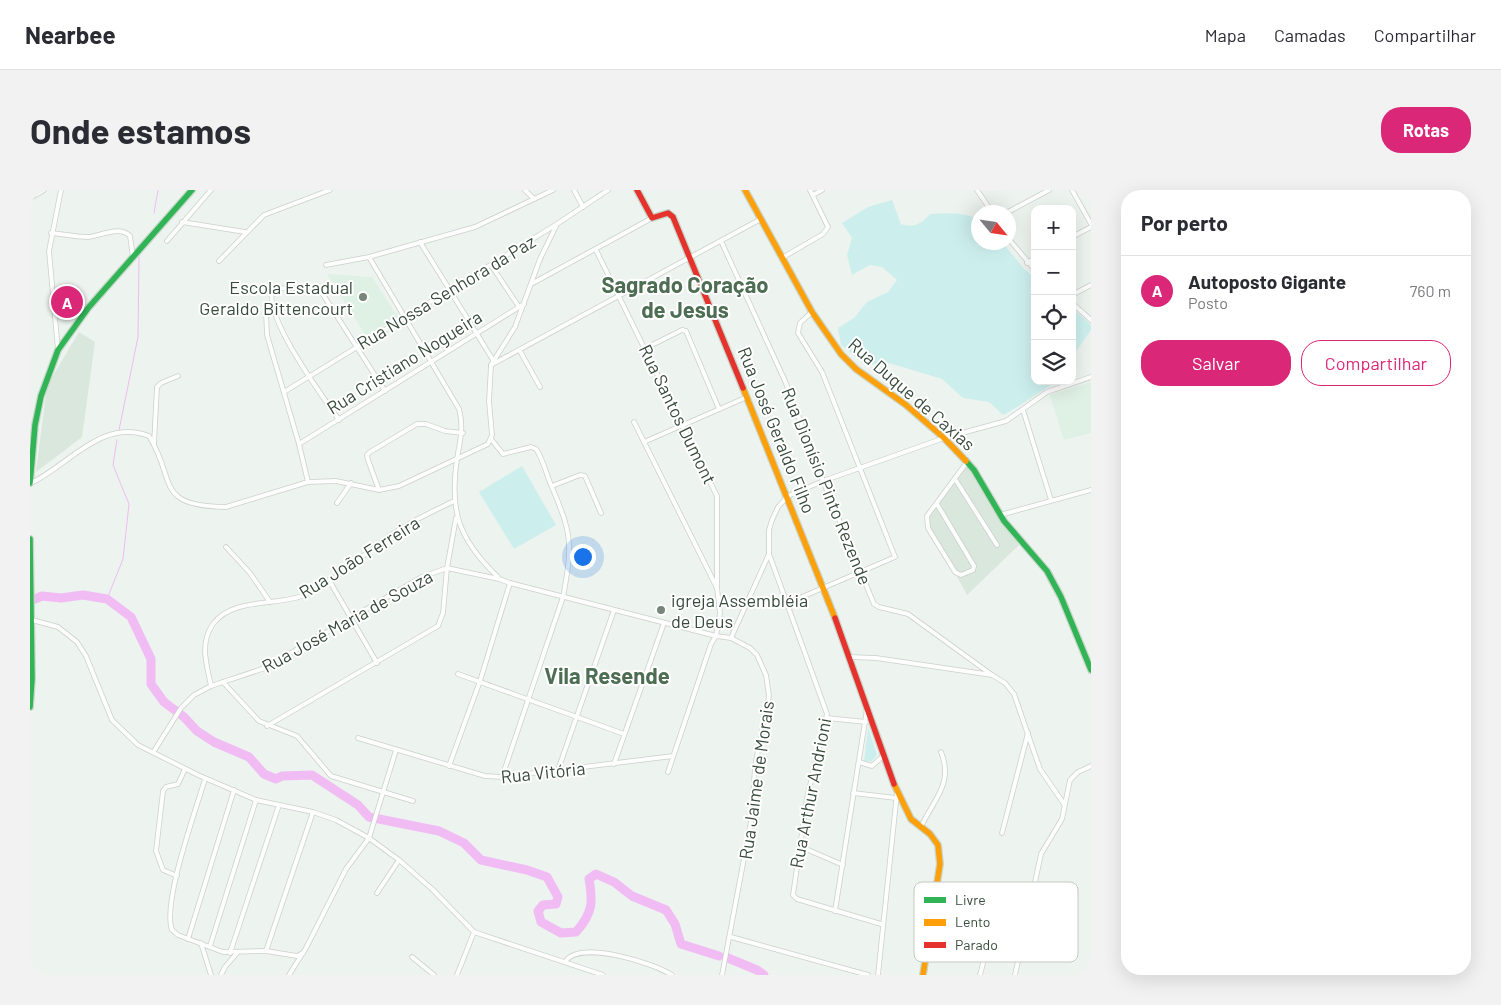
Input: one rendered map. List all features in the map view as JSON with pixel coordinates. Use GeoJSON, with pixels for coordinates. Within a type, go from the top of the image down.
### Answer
{"type":"FeatureCollection","features":[{"type":"Feature","properties":{"kind":"main road"},"geometry":{"type":"LineString","coordinates":[[30,483],[35,425],[41,396],[58,350],[89,307],[192,190]]}},
{"type":"Feature","properties":{"kind":"main road"},"geometry":{"type":"LineString","coordinates":[[637,190],[652,218]]}},
{"type":"Feature","properties":{"kind":"main road","name":"Rua Duque de Caxias"},"geometry":{"type":"LineString","coordinates":[[744,190],[812,312],[848,362],[906,405],[944,438],[980,478],[1000,515],[1053,580],[1091,670]]}},
{"type":"Feature","properties":{"kind":"main road","name":"Rua José Geraldo Filho"},"geometry":{"type":"LineString","coordinates":[[652,218],[671,214],[690,258],[788,496],[822,589],[850,657],[896,796],[911,819],[934,838],[940,854],[936,882]]}},
{"type":"Feature","properties":{"kind":"main road"},"geometry":{"type":"LineString","coordinates":[[30,539],[32,620],[30,707]]}},
{"type":"Feature","properties":{"kind":"main road","name":"Rua José Geraldo Filho"},"geometry":{"type":"LineString","coordinates":[[923,975],[925,962]]}},
{"type":"Feature","properties":{"kind":"street"},"geometry":{"type":"LineString","coordinates":[[30,198],[42,190]]}},
{"type":"Feature","properties":{"kind":"street"},"geometry":{"type":"LineString","coordinates":[[58,350],[50,271],[51,233],[61,190]]}},
{"type":"Feature","properties":{"kind":"street"},"geometry":{"type":"LineString","coordinates":[[167,241],[212,190]]}},
{"type":"Feature","properties":{"kind":"street"},"geometry":{"type":"LineString","coordinates":[[220,260],[245,232],[264,216],[330,190]]}},
{"type":"Feature","properties":{"kind":"street"},"geometry":{"type":"LineString","coordinates":[[524,190],[534,199]]}},
{"type":"Feature","properties":{"kind":"street"},"geometry":{"type":"LineString","coordinates":[[326,265],[369,257],[475,227],[553,190]]}},
{"type":"Feature","properties":{"kind":"street"},"geometry":{"type":"LineString","coordinates":[[574,190],[583,207]]}},
{"type":"Feature","properties":{"kind":"street","name":"Rua Nossa Senhora da Paz"},"geometry":{"type":"LineString","coordinates":[[284,392],[558,224],[608,190]]}},
{"type":"Feature","properties":{"kind":"street"},"geometry":{"type":"LineString","coordinates":[[782,258],[827,230],[828,223],[810,190]]}},
{"type":"Feature","properties":{"kind":"street"},"geometry":{"type":"LineString","coordinates":[[813,195],[822,190]]}},
{"type":"Feature","properties":{"kind":"street"},"geometry":{"type":"LineString","coordinates":[[978,190],[988,205]]}},
{"type":"Feature","properties":{"kind":"street"},"geometry":{"type":"LineString","coordinates":[[1016,208],[1049,190]]}},
{"type":"Feature","properties":{"kind":"street"},"geometry":{"type":"LineString","coordinates":[[1072,190],[1091,225],[1076,234]]}},
{"type":"Feature","properties":{"kind":"street"},"geometry":{"type":"LineString","coordinates":[[532,283],[652,218]]}},
{"type":"Feature","properties":{"kind":"street"},"geometry":{"type":"LineString","coordinates":[[491,365],[761,219]]}},
{"type":"Feature","properties":{"kind":"street"},"geometry":{"type":"LineString","coordinates":[[182,222],[245,232]]}},
{"type":"Feature","properties":{"kind":"street"},"geometry":{"type":"LineString","coordinates":[[30,483],[43,477],[92,442],[106,435],[130,432],[149,436],[154,444],[171,491],[182,500],[199,505],[226,508],[308,482],[336,481],[379,490],[399,486],[457,460],[488,444],[491,439],[489,401],[491,365],[515,327],[540,259],[558,224]]}},
{"type":"Feature","properties":{"kind":"street"},"geometry":{"type":"LineString","coordinates":[[51,233],[86,237],[123,232],[130,236],[133,257]]}},
{"type":"Feature","properties":{"kind":"street","name":"Rua Dionísio Pinto Rezende"},"geometry":{"type":"LineString","coordinates":[[721,241],[785,380],[823,481],[871,598],[879,607],[908,614],[1005,683],[1014,694],[1043,775],[1064,804]]}},
{"type":"Feature","properties":{"kind":"street"},"geometry":{"type":"LineString","coordinates":[[420,242],[493,360]]}},
{"type":"Feature","properties":{"kind":"street"},"geometry":{"type":"LineString","coordinates":[[1016,249],[1031,266]]}},
{"type":"Feature","properties":{"kind":"street","name":"Rua Santos Dumont"},"geometry":{"type":"LineString","coordinates":[[596,250],[646,348],[717,496],[717,588]]}},
{"type":"Feature","properties":{"kind":"street"},"geometry":{"type":"LineString","coordinates":[[267,726],[438,626],[442,613],[447,568],[456,517],[454,501],[457,460],[463,433],[459,409],[369,257]]}},
{"type":"Feature","properties":{"kind":"street"},"geometry":{"type":"LineString","coordinates":[[1027,263],[1031,260]]}},
{"type":"Feature","properties":{"kind":"street"},"geometry":{"type":"LineString","coordinates":[[491,265],[519,307]]}},
{"type":"Feature","properties":{"kind":"street"},"geometry":{"type":"LineString","coordinates":[[1076,293],[1091,285]]}},
{"type":"Feature","properties":{"kind":"street"},"geometry":{"type":"LineString","coordinates":[[339,420],[281,330],[273,308],[271,296],[273,289],[310,288],[320,290],[385,391]]}},
{"type":"Feature","properties":{"kind":"street","name":"Rua Cristiano Nogueira"},"geometry":{"type":"LineString","coordinates":[[299,444],[524,304]]}},
{"type":"Feature","properties":{"kind":"street"},"geometry":{"type":"LineString","coordinates":[[1076,307],[1091,320]]}},
{"type":"Feature","properties":{"kind":"street"},"geometry":{"type":"LineString","coordinates":[[273,308],[266,312],[267,335],[299,444],[308,482]]}},
{"type":"Feature","properties":{"kind":"street"},"geometry":{"type":"LineString","coordinates":[[788,603],[892,560],[894,555],[858,468],[822,372],[798,333],[800,322],[812,312]]}},
{"type":"Feature","properties":{"kind":"street"},"geometry":{"type":"LineString","coordinates":[[646,348],[682,330],[686,331],[719,409]]}},
{"type":"Feature","properties":{"kind":"street"},"geometry":{"type":"LineString","coordinates":[[520,351],[540,387]]}},
{"type":"Feature","properties":{"kind":"street"},"geometry":{"type":"LineString","coordinates":[[154,444],[157,388],[161,383],[178,376]]}},
{"type":"Feature","properties":{"kind":"street"},"geometry":{"type":"LineString","coordinates":[[731,638],[769,554],[769,530],[772,520],[778,506],[788,496],[823,481],[944,438],[1006,421],[1047,392],[1091,377]]}},
{"type":"Feature","properties":{"kind":"street"},"geometry":{"type":"LineString","coordinates":[[644,442],[748,397]]}},
{"type":"Feature","properties":{"kind":"street"},"geometry":{"type":"LineString","coordinates":[[1023,410],[1051,500]]}},
{"type":"Feature","properties":{"kind":"street"},"geometry":{"type":"LineString","coordinates":[[634,422],[717,588],[720,613],[716,636],[709,649],[668,772]]}},
{"type":"Feature","properties":{"kind":"street"},"geometry":{"type":"LineString","coordinates":[[379,490],[368,460],[367,455],[370,452],[417,424],[426,424],[445,431],[463,433]]}},
{"type":"Feature","properties":{"kind":"street"},"geometry":{"type":"LineString","coordinates":[[491,439],[503,454],[531,447],[536,449],[568,529],[570,556],[563,597],[527,698],[502,777]]}},
{"type":"Feature","properties":{"kind":"street"},"geometry":{"type":"LineString","coordinates":[[937,504],[974,566],[972,570],[961,575],[955,572],[927,523],[928,516],[967,462]]}},
{"type":"Feature","properties":{"kind":"street"},"geometry":{"type":"LineString","coordinates":[[552,486],[580,475],[585,476],[601,513]]}},
{"type":"Feature","properties":{"kind":"street"},"geometry":{"type":"LineString","coordinates":[[955,479],[997,545]]}},
{"type":"Feature","properties":{"kind":"street"},"geometry":{"type":"LineString","coordinates":[[337,503],[351,483]]}},
{"type":"Feature","properties":{"kind":"street"},"geometry":{"type":"LineString","coordinates":[[1000,515],[1091,490]]}},
{"type":"Feature","properties":{"kind":"street","name":"Rua João Ferreira"},"geometry":{"type":"LineString","coordinates":[[211,686],[204,655],[205,644],[213,624],[230,610],[303,596],[398,530],[454,501]]}},
{"type":"Feature","properties":{"kind":"street"},"geometry":{"type":"LineString","coordinates":[[456,517],[477,554],[499,579]]}},
{"type":"Feature","properties":{"kind":"street"},"geometry":{"type":"LineString","coordinates":[[226,547],[250,573],[270,602]]}},
{"type":"Feature","properties":{"kind":"street","name":"Rua Arthur Andrioni"},"geometry":{"type":"LineString","coordinates":[[769,554],[823,701],[827,718],[816,755],[798,846],[792,892],[797,899],[835,911]]}},
{"type":"Feature","properties":{"kind":"street","name":"Rua José Maria de Souza"},"geometry":{"type":"LineString","coordinates":[[154,752],[181,708],[194,695],[211,686],[265,668],[422,578],[447,568],[499,579],[510,584],[716,636],[731,638]]}},
{"type":"Feature","properties":{"kind":"street"},"geometry":{"type":"LineString","coordinates":[[328,580],[377,663]]}},
{"type":"Feature","properties":{"kind":"street"},"geometry":{"type":"LineString","coordinates":[[449,766],[480,681],[510,584]]}},
{"type":"Feature","properties":{"kind":"street"},"geometry":{"type":"LineString","coordinates":[[558,770],[614,610]]}},
{"type":"Feature","properties":{"kind":"street"},"geometry":{"type":"LineString","coordinates":[[32,620],[58,627],[78,642],[86,656],[112,720],[118,728],[138,745],[185,770],[256,800],[314,812],[336,820],[369,838],[399,860],[432,889],[474,932],[603,975]]}},
{"type":"Feature","properties":{"kind":"street"},"geometry":{"type":"LineString","coordinates":[[614,764],[664,623]]}},
{"type":"Feature","properties":{"kind":"street","name":"Rua Jaime de Morais"},"geometry":{"type":"LineString","coordinates":[[722,975],[731,937],[752,816],[756,758],[766,719],[769,696],[766,675],[757,655],[750,648],[731,638]]}},
{"type":"Feature","properties":{"kind":"street"},"geometry":{"type":"LineString","coordinates":[[850,657],[876,658],[992,675]]}},
{"type":"Feature","properties":{"kind":"street"},"geometry":{"type":"LineString","coordinates":[[458,674],[624,734]]}},
{"type":"Feature","properties":{"kind":"street"},"geometry":{"type":"LineString","coordinates":[[223,682],[250,714],[267,726],[297,736],[324,770],[336,778],[413,800]]}},
{"type":"Feature","properties":{"kind":"street"},"geometry":{"type":"LineString","coordinates":[[867,709],[835,911],[882,924]]}},
{"type":"Feature","properties":{"kind":"street"},"geometry":{"type":"LineString","coordinates":[[827,718],[866,722]]}},
{"type":"Feature","properties":{"kind":"street"},"geometry":{"type":"LineString","coordinates":[[1002,833],[1028,733]]}},
{"type":"Feature","properties":{"kind":"street","name":"Rua Vitória"},"geometry":{"type":"LineString","coordinates":[[358,738],[476,775],[502,777],[673,756]]}},
{"type":"Feature","properties":{"kind":"street"},"geometry":{"type":"LineString","coordinates":[[289,975],[303,953],[346,869],[369,838],[396,750]]}},
{"type":"Feature","properties":{"kind":"street"},"geometry":{"type":"LineString","coordinates":[[921,826],[943,785],[944,760],[941,752]]}},
{"type":"Feature","properties":{"kind":"street"},"geometry":{"type":"LineString","coordinates":[[859,762],[872,766],[884,756]]}},
{"type":"Feature","properties":{"kind":"street"},"geometry":{"type":"LineString","coordinates":[[1035,882],[1041,854],[1062,819],[1070,780],[1078,772],[1091,766]]}},
{"type":"Feature","properties":{"kind":"street"},"geometry":{"type":"LineString","coordinates":[[177,876],[163,870],[156,851],[164,789],[178,784],[185,770]]}},
{"type":"Feature","properties":{"kind":"street"},"geometry":{"type":"LineString","coordinates":[[206,779],[177,876],[170,925],[174,932],[188,939],[230,952],[266,951],[297,956],[303,953]]}},
{"type":"Feature","properties":{"kind":"street"},"geometry":{"type":"LineString","coordinates":[[188,939],[234,790]]}},
{"type":"Feature","properties":{"kind":"street"},"geometry":{"type":"LineString","coordinates":[[853,793],[896,796],[878,975]]}},
{"type":"Feature","properties":{"kind":"street"},"geometry":{"type":"LineString","coordinates":[[210,946],[256,800]]}},
{"type":"Feature","properties":{"kind":"street"},"geometry":{"type":"LineString","coordinates":[[230,952],[279,806]]}},
{"type":"Feature","properties":{"kind":"street"},"geometry":{"type":"LineString","coordinates":[[266,951],[314,812]]}},
{"type":"Feature","properties":{"kind":"street"},"geometry":{"type":"LineString","coordinates":[[798,846],[843,865]]}},
{"type":"Feature","properties":{"kind":"street"},"geometry":{"type":"LineString","coordinates":[[377,893],[399,860]]}},
{"type":"Feature","properties":{"kind":"street"},"geometry":{"type":"LineString","coordinates":[[457,975],[474,932]]}},
{"type":"Feature","properties":{"kind":"street"},"geometry":{"type":"LineString","coordinates":[[731,937],[868,975]]}},
{"type":"Feature","properties":{"kind":"street"},"geometry":{"type":"LineString","coordinates":[[201,943],[211,975]]}},
{"type":"Feature","properties":{"kind":"street"},"geometry":{"type":"LineString","coordinates":[[221,975],[225,967],[238,953]]}},
{"type":"Feature","properties":{"kind":"street"},"geometry":{"type":"LineString","coordinates":[[565,962],[569,956],[576,953],[610,954],[653,965],[672,975]]}},
{"type":"Feature","properties":{"kind":"street"},"geometry":{"type":"LineString","coordinates":[[412,957],[434,975]]}},
{"type":"Feature","properties":{"kind":"street"},"geometry":{"type":"LineString","coordinates":[[980,975],[983,962]]}},
{"type":"Feature","properties":{"kind":"street"},"geometry":{"type":"LineString","coordinates":[[1015,975],[1018,962]]}},
{"type":"Feature","properties":{"kind":"shaded area"},"geometry":{"type":"Polygon","coordinates":[[[892,200],[901,224],[910,226],[924,220],[930,214],[949,213],[967,215],[971,216],[971,250],[1009,250],[1031,275],[1031,385],[1051,385],[1003,415],[989,402],[963,398],[942,379],[889,363],[866,365],[841,345],[838,328],[854,318],[867,302],[888,292],[897,280],[882,267],[870,265],[852,275],[847,255],[852,238],[842,223],[868,207],[892,200]]]}},
{"type":"Feature","properties":{"kind":"shaded area","name":"Escola Estadual Geraldo Bittencourt"},"geometry":{"type":"Polygon","coordinates":[[[327,274],[372,277],[398,317],[366,336],[327,274]]]}},
{"type":"Feature","properties":{"kind":"shaded area"},"geometry":{"type":"Polygon","coordinates":[[[1076,312],[1091,325],[1091,330],[1076,351],[1076,312]]]}},
{"type":"Feature","properties":{"kind":"shaded area"},"geometry":{"type":"Polygon","coordinates":[[[79,332],[95,342],[82,437],[36,472],[47,386],[79,332]]]}},
{"type":"Feature","properties":{"kind":"shaded area"},"geometry":{"type":"Polygon","coordinates":[[[1091,382],[1091,433],[1064,440],[1050,395],[1091,382]]]}},
{"type":"Feature","properties":{"kind":"shaded area"},"geometry":{"type":"Polygon","coordinates":[[[522,466],[556,525],[514,549],[479,492],[522,466]]]}},
{"type":"Feature","properties":{"kind":"shaded area"},"geometry":{"type":"Polygon","coordinates":[[[967,466],[1019,545],[967,595],[926,520],[967,466]]]}},
{"type":"Feature","properties":{"kind":"shaded area"},"geometry":{"type":"Polygon","coordinates":[[[868,727],[877,755],[872,761],[864,762],[868,727]]]}},
{"type":"Feature","properties":{"kind":"waterway"},"geometry":{"type":"LineString","coordinates":[[154,213],[158,190]]}},
{"type":"Feature","properties":{"kind":"waterway"},"geometry":{"type":"LineString","coordinates":[[119,430],[138,337],[139,257]]}},
{"type":"Feature","properties":{"kind":"waterway"},"geometry":{"type":"LineString","coordinates":[[107,599],[123,559],[129,504],[113,465],[117,440]]}},
{"type":"Feature","properties":{"kind":"waterway"},"geometry":{"type":"LineString","coordinates":[[30,601],[42,596],[61,598],[83,595],[107,599],[131,617],[151,659],[151,684],[164,702],[184,717],[197,731],[214,742],[249,757],[264,774],[276,779],[282,776],[312,775],[358,805],[369,817],[439,831],[464,843],[481,860],[527,870],[547,877],[558,897],[556,904],[543,905],[538,911],[541,922],[561,933],[576,932],[586,919],[591,901],[589,879],[596,874],[614,882],[632,896],[666,910],[675,924],[681,944],[719,956]]}},
{"type":"Feature","properties":{"kind":"waterway"},"geometry":{"type":"LineString","coordinates":[[728,958],[757,970],[764,975]]}},
{"type":"Feature","properties":{"kind":"traffic: fast"},"geometry":{"type":"LineString","coordinates":[[30,483],[35,425],[41,396],[58,350],[89,307],[192,190]]}},
{"type":"Feature","properties":{"kind":"traffic: fast"},"geometry":{"type":"LineString","coordinates":[[966,461],[974,470],[1004,521],[1047,571],[1061,597],[1091,670]]}},
{"type":"Feature","properties":{"kind":"traffic: fast"},"geometry":{"type":"LineString","coordinates":[[30,539],[32,679],[30,707]]}},
{"type":"Feature","properties":{"kind":"traffic: slow"},"geometry":{"type":"LineString","coordinates":[[745,190],[812,312],[841,354],[856,369],[906,405],[944,438],[966,461]]}},
{"type":"Feature","properties":{"kind":"traffic: slow"},"geometry":{"type":"LineString","coordinates":[[743,388],[835,618]]}},
{"type":"Feature","properties":{"kind":"traffic: slow"},"geometry":{"type":"LineString","coordinates":[[894,784],[911,819],[930,834],[938,845],[940,864],[937,882]]}},
{"type":"Feature","properties":{"kind":"traffic: slow"},"geometry":{"type":"LineString","coordinates":[[923,975],[925,962]]}},
{"type":"Feature","properties":{"kind":"traffic: jam"},"geometry":{"type":"LineString","coordinates":[[637,190],[652,218],[668,213],[673,217],[743,388]]}},
{"type":"Feature","properties":{"kind":"traffic: jam"},"geometry":{"type":"LineString","coordinates":[[835,618],[894,784]]}},
{"type":"Feature","properties":{"kind":"place","name":"Escola Estadual Geraldo Bittencourt"},"geometry":{"type":"Point","coordinates":[363,297]}},
{"type":"Feature","properties":{"kind":"place","name":"Autoposto Gigante"},"geometry":{"type":"Point","coordinates":[67,302]}},
{"type":"Feature","properties":{"kind":"place","name":"igreja Assembléia de Deus"},"geometry":{"type":"Point","coordinates":[661,610]}},
{"type":"Feature","properties":{"kind":"district","name":"Sagrado Coração de Jesus"},"geometry":{"type":"Point","coordinates":[685,296]}},
{"type":"Feature","properties":{"kind":"district","name":"Vila Resende"},"geometry":{"type":"Point","coordinates":[607,675]}}]}
